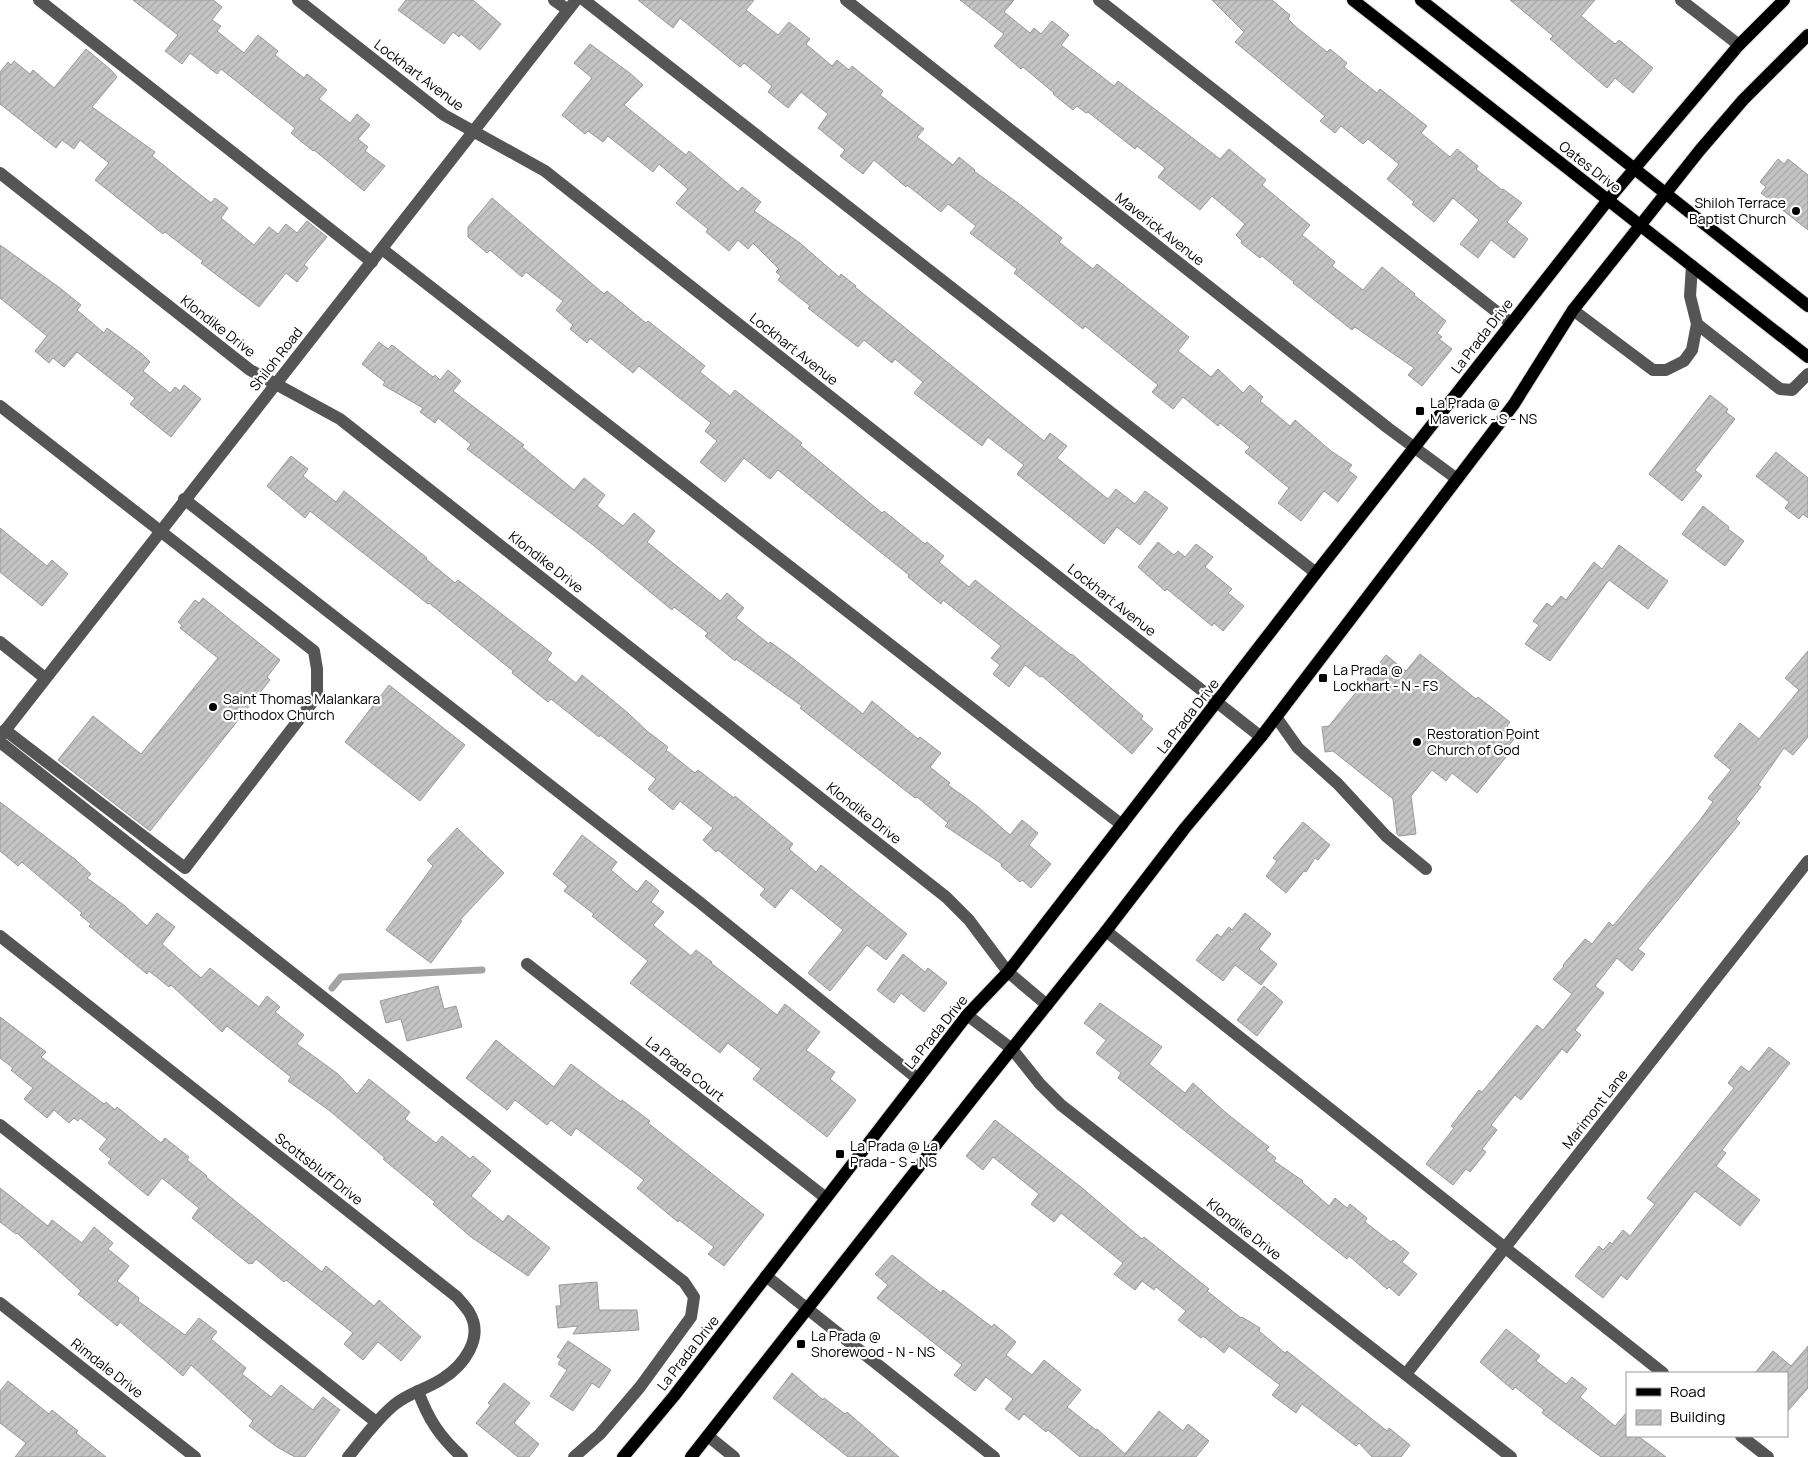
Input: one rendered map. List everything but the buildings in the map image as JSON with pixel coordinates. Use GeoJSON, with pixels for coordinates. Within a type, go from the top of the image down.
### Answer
{"type":"FeatureCollection","features":[{"type":"Feature","properties":{"kind":"main road","name":"Oates Drive"},"geometry":{"type":"LineString","coordinates":[[1354,0],[1808,357]]}},
{"type":"Feature","properties":{"kind":"main road","name":"Oates Drive"},"geometry":{"type":"LineString","coordinates":[[1421,0],[1808,306]]}},
{"type":"Feature","properties":{"kind":"main road","name":"La Prada Drive"},"geometry":{"type":"LineString","coordinates":[[623,1457],[674,1396],[967,1015],[1008,972],[1414,447],[1608,200],[1739,45],[1784,0]]}},
{"type":"Feature","properties":{"kind":"main road"},"geometry":{"type":"LineString","coordinates":[[691,1457],[1185,828],[1261,737],[1514,404],[1573,310],[1743,100],[1808,35]]}},
{"type":"Feature","properties":{"kind":"street"},"geometry":{"type":"LineString","coordinates":[[39,0],[372,262]]}},
{"type":"Feature","properties":{"kind":"street","name":"Lockhart Avenue"},"geometry":{"type":"LineString","coordinates":[[298,0],[444,115],[545,171],[1261,737]]}},
{"type":"Feature","properties":{"kind":"street"},"geometry":{"type":"LineString","coordinates":[[554,0],[568,10]]}},
{"type":"Feature","properties":{"kind":"street","name":"Shiloh Road"},"geometry":{"type":"LineString","coordinates":[[3,733],[184,499],[576,0]]}},
{"type":"Feature","properties":{"kind":"street"},"geometry":{"type":"LineString","coordinates":[[584,0],[1316,574]]}},
{"type":"Feature","properties":{"kind":"street","name":"Maverick Avenue"},"geometry":{"type":"LineString","coordinates":[[846,0],[1457,479]]}},
{"type":"Feature","properties":{"kind":"street"},"geometry":{"type":"LineString","coordinates":[[1099,0],[1511,323]]}},
{"type":"Feature","properties":{"kind":"street"},"geometry":{"type":"LineString","coordinates":[[1681,0],[1739,45]]}},
{"type":"Feature","properties":{"kind":"street","name":"Klondike Drive"},"geometry":{"type":"LineString","coordinates":[[0,173],[250,370],[340,419],[946,897],[969,920],[1008,972],[1047,1005]]}},
{"type":"Feature","properties":{"kind":"street"},"geometry":{"type":"LineString","coordinates":[[382,249],[1122,825]]}},
{"type":"Feature","properties":{"kind":"street"},"geometry":{"type":"LineString","coordinates":[[1573,310],[1653,370],[1666,370],[1684,361],[1692,350],[1697,324],[1690,296],[1692,266]]}},
{"type":"Feature","properties":{"kind":"street"},"geometry":{"type":"LineString","coordinates":[[1697,324],[1780,389],[1792,390],[1808,374]]}},
{"type":"Feature","properties":{"kind":"street"},"geometry":{"type":"LineString","coordinates":[[0,406],[314,651],[318,696],[185,868],[3,733]]}},
{"type":"Feature","properties":{"kind":"street"},"geometry":{"type":"LineString","coordinates":[[184,499],[690,895],[918,1079]]}},
{"type":"Feature","properties":{"kind":"street"},"geometry":{"type":"LineString","coordinates":[[0,642],[45,678]]}},
{"type":"Feature","properties":{"kind":"street"},"geometry":{"type":"LineString","coordinates":[[1276,717],[1298,748],[1338,784],[1386,836],[1426,869]]}},
{"type":"Feature","properties":{"kind":"street"},"geometry":{"type":"LineString","coordinates":[[0,742],[684,1282],[694,1297],[691,1317],[640,1387],[600,1434],[574,1457]]}},
{"type":"Feature","properties":{"kind":"street","name":"Marimont Lane"},"geometry":{"type":"LineString","coordinates":[[1406,1374],[1808,861]]}},
{"type":"Feature","properties":{"kind":"street"},"geometry":{"type":"LineString","coordinates":[[1106,931],[1662,1372]]}},
{"type":"Feature","properties":{"kind":"street","name":"Scottsbluff Drive"},"geometry":{"type":"LineString","coordinates":[[0,936],[457,1297],[470,1313],[475,1331],[471,1348],[462,1362],[442,1379],[418,1391]]}},
{"type":"Feature","properties":{"kind":"street","name":"La Prada Court"},"geometry":{"type":"LineString","coordinates":[[527,964],[826,1198]]}},
{"type":"Feature","properties":{"kind":"street","name":"Klondike Drive"},"geometry":{"type":"LineString","coordinates":[[967,1015],[1012,1049],[1040,1084],[1061,1105],[1511,1457]]}},
{"type":"Feature","properties":{"kind":"street"},"geometry":{"type":"LineString","coordinates":[[0,1125],[376,1422]]}},
{"type":"Feature","properties":{"kind":"street"},"geometry":{"type":"LineString","coordinates":[[766,1276],[994,1457]]}},
{"type":"Feature","properties":{"kind":"street","name":"Rimdale Drive"},"geometry":{"type":"LineString","coordinates":[[0,1303],[195,1457]]}},
{"type":"Feature","properties":{"kind":"street"},"geometry":{"type":"LineString","coordinates":[[348,1457],[376,1422],[396,1404],[418,1391],[426,1412],[440,1434],[462,1457]]}},
{"type":"Feature","properties":{"kind":"street"},"geometry":{"type":"LineString","coordinates":[[708,1436],[734,1457]]}},
{"type":"Feature","properties":{"kind":"street"},"geometry":{"type":"LineString","coordinates":[[1742,1437],[1768,1457]]}},
{"type":"Feature","properties":{"kind":"waterway"},"geometry":{"type":"LineString","coordinates":[[332,988],[341,977],[482,970]]}},
{"type":"Feature","properties":{"kind":"place","name":"Shiloh Terrace Baptist Church"},"geometry":{"type":"Point","coordinates":[1796,211]}},
{"type":"Feature","properties":{"kind":"place","name":"La Prada @ Maverick - S - NS"},"geometry":{"type":"Point","coordinates":[1420,411]}},
{"type":"Feature","properties":{"kind":"place","name":"La Prada @ Lockhart - N - FS"},"geometry":{"type":"Point","coordinates":[1323,678]}},
{"type":"Feature","properties":{"kind":"place","name":"Saint Thomas Malankara Orthodox Church"},"geometry":{"type":"Point","coordinates":[213,707]}},
{"type":"Feature","properties":{"kind":"place","name":"Restoration Point Church of God"},"geometry":{"type":"Point","coordinates":[1417,742]}},
{"type":"Feature","properties":{"kind":"place","name":"La Prada @ La Prada - S - NS"},"geometry":{"type":"Point","coordinates":[840,1154]}},
{"type":"Feature","properties":{"kind":"place","name":"La Prada @ Shorewood - N - NS"},"geometry":{"type":"Point","coordinates":[801,1344]}}]}
